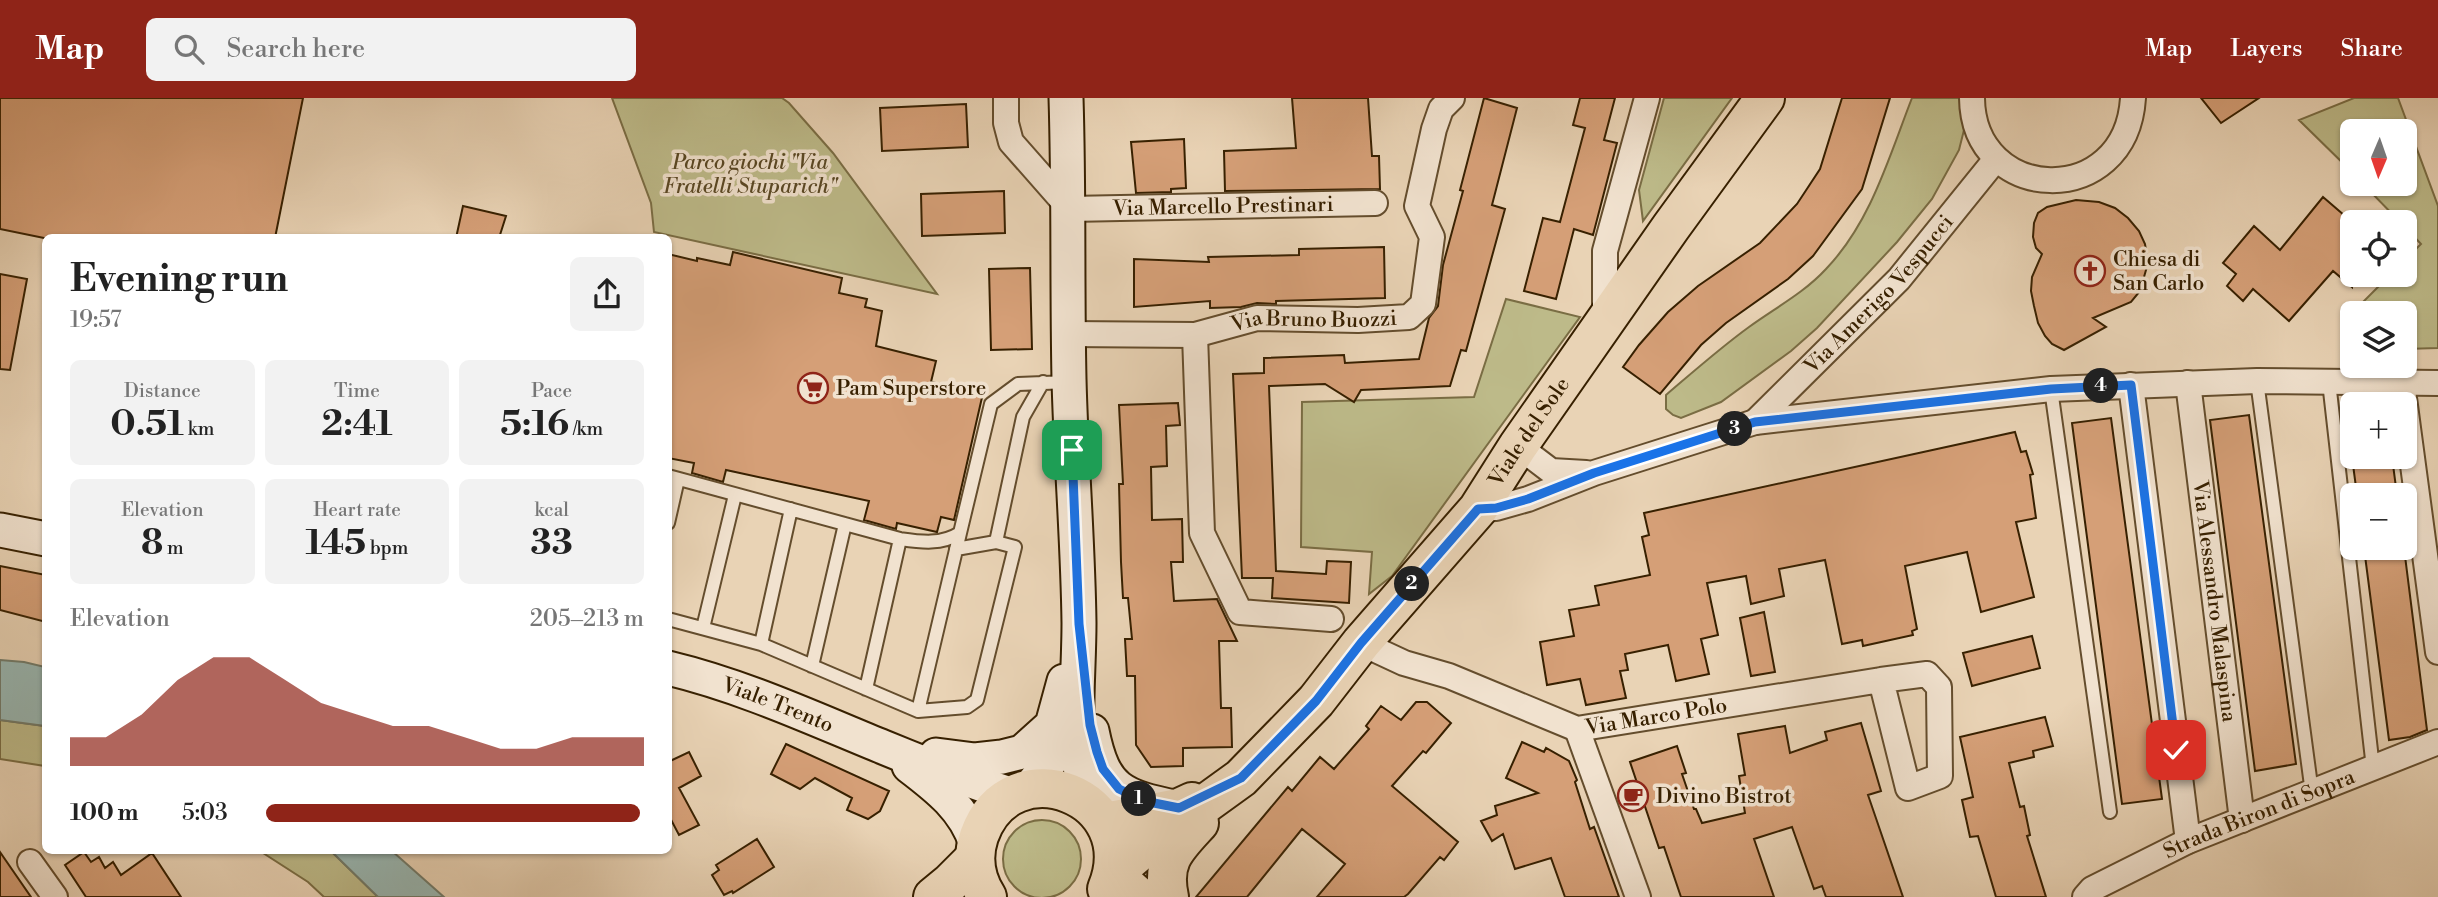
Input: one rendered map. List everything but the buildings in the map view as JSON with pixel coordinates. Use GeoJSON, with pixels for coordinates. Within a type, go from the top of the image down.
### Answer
{"type":"FeatureCollection","features":[{"type":"Feature","properties":{"kind":"main road","name":"Viale del Sole"},"geometry":{"type":"LineString","coordinates":[[1118,889],[1140,851],[1241,778],[1316,701],[1361,643],[1478,509],[1518,446],[1765,98]]}},
{"type":"Feature","properties":{"kind":"main road","name":"Viale del Sole"},"geometry":{"type":"LineString","coordinates":[[1097,813],[1179,808],[1241,778]]}},
{"type":"Feature","properties":{"kind":"main road"},"geometry":{"type":"LineString","coordinates":[[1169,897],[1165,880],[1166,867],[1172,855],[1241,778]]}},
{"type":"Feature","properties":{"kind":"main road"},"geometry":{"type":"LineString","coordinates":[[987,897],[976,874],[975,851],[983,825],[996,807],[1021,792],[1060,789],[1097,813],[1112,839],[1118,889]]}},
{"type":"Feature","properties":{"kind":"main road"},"geometry":{"type":"LineString","coordinates":[[933,897],[950,883],[975,851]]}},
{"type":"Feature","properties":{"kind":"street"},"geometry":{"type":"LineString","coordinates":[[1006,98],[1006,123],[1011,142],[1070,209]]}},
{"type":"Feature","properties":{"kind":"street"},"geometry":{"type":"LineString","coordinates":[[1066,98],[1070,209],[1069,334],[1056,382],[1090,725],[1103,769],[1111,781],[1127,794],[1144,801],[1179,808]]}},
{"type":"Feature","properties":{"kind":"street","name":"Via Bruno Buozzi"},"geometry":{"type":"LineString","coordinates":[[1069,334],[1195,335],[1257,318],[1358,320],[1409,317],[1423,304],[1432,237],[1417,205],[1434,129],[1441,109],[1452,98]]}},
{"type":"Feature","properties":{"kind":"street"},"geometry":{"type":"LineString","coordinates":[[1605,322],[1605,251],[1647,98]]}},
{"type":"Feature","properties":{"kind":"street"},"geometry":{"type":"LineString","coordinates":[[1972,98],[1972,114],[1981,138],[1996,159],[2017,173],[2040,180],[2064,180],[2088,173],[2108,159],[2123,140],[2132,117],[2133,98]]}},
{"type":"Feature","properties":{"kind":"street","name":"Via Amerigo Vespucci"},"geometry":{"type":"LineString","coordinates":[[1755,422],[1899,279],[1996,159]]}},
{"type":"Feature","properties":{"kind":"street","name":"Via Marcello Prestinari"},"geometry":{"type":"LineString","coordinates":[[1070,209],[1375,203]]}},
{"type":"Feature","properties":{"kind":"street"},"geometry":{"type":"LineString","coordinates":[[1195,335],[1202,533],[1218,567],[1240,612],[1331,619]]}},
{"type":"Feature","properties":{"kind":"street"},"geometry":{"type":"LineString","coordinates":[[1478,509],[1496,508],[1528,499],[1594,473],[1755,422],[2051,389],[2257,381],[2438,383]]}},
{"type":"Feature","properties":{"kind":"street","name":"Via Alessandro Malaspina"},"geometry":{"type":"LineString","coordinates":[[2188,383],[2242,820]]}},
{"type":"Feature","properties":{"kind":"street"},"geometry":{"type":"LineString","coordinates":[[2402,383],[2438,652]]}},
{"type":"Feature","properties":{"kind":"street"},"geometry":{"type":"LineString","coordinates":[[2131,385],[2188,841]]}},
{"type":"Feature","properties":{"kind":"street"},"geometry":{"type":"LineString","coordinates":[[1518,446],[1551,471],[1594,473]]}},
{"type":"Feature","properties":{"kind":"street"},"geometry":{"type":"LineString","coordinates":[[0,530],[42,538]]}},
{"type":"Feature","properties":{"kind":"street"},"geometry":{"type":"LineString","coordinates":[[1079,624],[1076,723],[1083,787],[1097,813]]}},
{"type":"Feature","properties":{"kind":"street"},"geometry":{"type":"LineString","coordinates":[[885,748],[975,760],[1022,752],[1043,735],[1054,721],[1079,624]]}},
{"type":"Feature","properties":{"kind":"street","name":"Via Marco Polo"},"geometry":{"type":"LineString","coordinates":[[1361,643],[1404,663],[1448,676],[1577,729],[1881,680]]}},
{"type":"Feature","properties":{"kind":"street","name":"Viale Trento"},"geometry":{"type":"LineString","coordinates":[[672,669],[708,677],[789,706],[885,748],[1021,792]]}},
{"type":"Feature","properties":{"kind":"street"},"geometry":{"type":"LineString","coordinates":[[1021,792],[1058,751],[1076,723]]}},
{"type":"Feature","properties":{"kind":"street"},"geometry":{"type":"LineString","coordinates":[[1577,729],[1638,897]]}},
{"type":"Feature","properties":{"kind":"street","name":"Strada Biron di Sopra"},"geometry":{"type":"LineString","coordinates":[[2085,897],[2092,889],[2188,841],[2438,742]]}},
{"type":"Feature","properties":{"kind":"street","name":"Viale Trento"},"geometry":{"type":"LineString","coordinates":[[885,748],[931,783],[959,809],[972,833],[975,851]]}},
{"type":"Feature","properties":{"kind":"street"},"geometry":{"type":"LineString","coordinates":[[30,862],[55,897]]}},
{"type":"Feature","properties":{"kind":"lane"},"geometry":{"type":"LineString","coordinates":[[2257,381],[2312,793]]}},
{"type":"Feature","properties":{"kind":"lane"},"geometry":{"type":"LineString","coordinates":[[918,711],[991,404],[1018,384],[1056,382]]}},
{"type":"Feature","properties":{"kind":"lane"},"geometry":{"type":"LineString","coordinates":[[996,542],[1023,417],[1056,382]]}},
{"type":"Feature","properties":{"kind":"lane"},"geometry":{"type":"LineString","coordinates":[[2329,382],[2373,768]]}},
{"type":"Feature","properties":{"kind":"lane"},"geometry":{"type":"LineString","coordinates":[[2051,389],[2110,812]]}},
{"type":"Feature","properties":{"kind":"lane"},"geometry":{"type":"LineString","coordinates":[[673,478],[900,539],[924,543],[949,540],[960,533]]}},
{"type":"Feature","properties":{"kind":"lane"},"geometry":{"type":"LineString","coordinates":[[703,628],[735,495]]}},
{"type":"Feature","properties":{"kind":"lane"},"geometry":{"type":"LineString","coordinates":[[761,644],[791,509]]}},
{"type":"Feature","properties":{"kind":"lane"},"geometry":{"type":"LineString","coordinates":[[812,666],[845,524]]}},
{"type":"Feature","properties":{"kind":"lane"},"geometry":{"type":"LineString","coordinates":[[866,689],[900,539]]}},
{"type":"Feature","properties":{"kind":"lane"},"geometry":{"type":"LineString","coordinates":[[672,620],[761,644],[918,711],[967,707],[977,700],[1015,547],[996,542],[956,549]]}},
{"type":"Feature","properties":{"kind":"green space","name":"Parco giochi \"Via Fratelli Stuparich\""},"geometry":{"type":"Polygon","coordinates":[[[612,98],[782,98],[833,153],[937,294],[654,232],[651,203],[612,98]]]}},
{"type":"Feature","properties":{"kind":"green space"},"geometry":{"type":"Polygon","coordinates":[[[1664,98],[1732,98],[1643,221],[1639,190],[1664,98]]]}},
{"type":"Feature","properties":{"kind":"green space"},"geometry":{"type":"Polygon","coordinates":[[[1912,98],[1972,98],[1959,150],[1932,199],[1897,242],[1817,328],[1791,351],[1721,402],[1681,418],[1673,415],[1666,409],[1666,395],[1738,335],[1808,286],[1842,251],[1867,210],[1887,166],[1912,98]]]}},
{"type":"Feature","properties":{"kind":"green space"},"geometry":{"type":"Polygon","coordinates":[[[2354,98],[2398,98],[2406,119],[2340,119],[2340,160],[2299,120],[2354,98]]]}},
{"type":"Feature","properties":{"kind":"green space"},"geometry":{"type":"Polygon","coordinates":[[[2417,149],[2438,206],[2438,348],[2417,349],[2417,301],[2364,301],[2378,287],[2417,287],[2417,248],[2421,244],[2417,240],[2417,210],[2388,210],[2375,196],[2417,196],[2417,149]]]}},
{"type":"Feature","properties":{"kind":"green space"},"geometry":{"type":"Polygon","coordinates":[[[1506,299],[1580,317],[1392,576],[1369,594],[1372,552],[1301,547],[1302,402],[1474,397],[1506,299]]]}},
{"type":"Feature","properties":{"kind":"green space"},"geometry":{"type":"Polygon","coordinates":[[[0,720],[42,726],[42,766],[0,759],[0,720]]]}},
{"type":"Feature","properties":{"kind":"green space"},"geometry":{"type":"Polygon","coordinates":[[[1042,820],[1057,823],[1070,831],[1078,844],[1081,859],[1078,874],[1070,887],[1057,895],[1042,898],[1027,895],[1014,887],[1006,874],[1003,859],[1006,844],[1014,831],[1027,823],[1042,820]]]}},
{"type":"Feature","properties":{"kind":"green space"},"geometry":{"type":"Polygon","coordinates":[[[265,854],[334,854],[378,897],[324,897],[308,882],[265,854]]]}},
{"type":"Feature","properties":{"kind":"water"},"geometry":{"type":"Polygon","coordinates":[[[0,660],[42,666],[42,726],[0,720],[0,660]]]}},
{"type":"Feature","properties":{"kind":"water"},"geometry":{"type":"Polygon","coordinates":[[[334,854],[395,854],[444,897],[378,897],[334,854]]]}},
{"type":"Feature","properties":{"kind":"place","name":"Chiesa di San Carlo"},"geometry":{"type":"Point","coordinates":[2090,271]}},
{"type":"Feature","properties":{"kind":"place","name":"Pam Superstore"},"geometry":{"type":"Point","coordinates":[813,388]}},
{"type":"Feature","properties":{"kind":"place","name":"Divino Bistrot"},"geometry":{"type":"Point","coordinates":[1633,796]}},
{"type":"Feature","properties":{"kind":"route"},"geometry":{"type":"LineString","coordinates":[[1072,450],[1079,624],[1090,725],[1097,752],[1103,769],[1119,789],[1144,801],[1179,808],[1241,778],[1316,701],[1361,643],[1478,509],[1496,508],[1528,499],[1594,473],[1755,422],[2051,389],[2131,385],[2176,750]]}}]}
